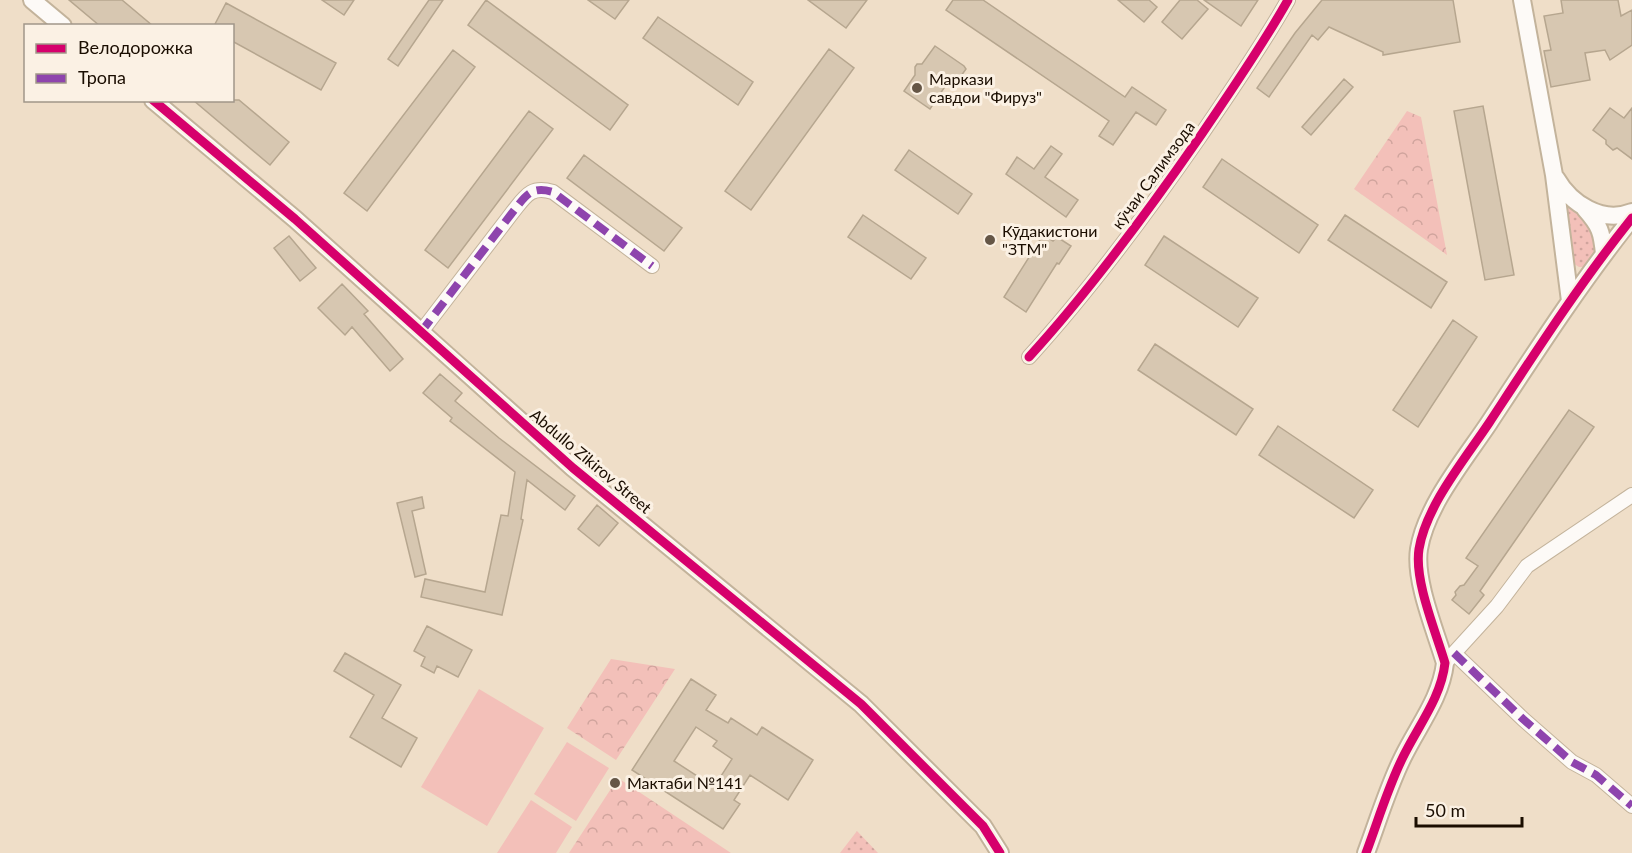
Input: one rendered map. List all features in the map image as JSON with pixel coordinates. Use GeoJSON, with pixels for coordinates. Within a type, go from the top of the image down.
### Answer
{"type":"FeatureCollection","features":[{"type":"Feature","properties":{"kind":"street"},"geometry":{"type":"LineString","coordinates":[[32,0],[61,24]]}},
{"type":"Feature","properties":{"kind":"street","name":"кӯчаи Салимзода"},"geometry":{"type":"LineString","coordinates":[[1029,357],[1050,335],[1158,198],[1262,46],[1288,0]]}},
{"type":"Feature","properties":{"kind":"street"},"geometry":{"type":"LineString","coordinates":[[1522,0],[1554,175],[1570,301]]}},
{"type":"Feature","properties":{"kind":"street","name":"Abdullo Zikirov Street"},"geometry":{"type":"LineString","coordinates":[[155,102],[295,219],[573,468],[861,704],[983,826],[1000,853]]}},
{"type":"Feature","properties":{"kind":"street"},"geometry":{"type":"LineString","coordinates":[[1554,175],[1566,192],[1599,226],[1604,254]]}},
{"type":"Feature","properties":{"kind":"street"},"geometry":{"type":"LineString","coordinates":[[422,332],[512,213],[534,190],[553,192],[652,266]]}},
{"type":"Feature","properties":{"kind":"street"},"geometry":{"type":"LineString","coordinates":[[1583,207],[1611,216],[1632,212]]}},
{"type":"Feature","properties":{"kind":"street"},"geometry":{"type":"LineString","coordinates":[[1632,218],[1570,301],[1447,486],[1424,530],[1419,550],[1419,571],[1450,658],[1572,762],[1596,775],[1632,806]]}},
{"type":"Feature","properties":{"kind":"street"},"geometry":{"type":"LineString","coordinates":[[1564,257],[1571,267],[1578,271],[1592,271]]}},
{"type":"Feature","properties":{"kind":"street"},"geometry":{"type":"LineString","coordinates":[[1366,853],[1402,758],[1438,692],[1450,658],[1497,606],[1527,566],[1632,495]]}},
{"type":"Feature","properties":{"kind":"green space"},"geometry":{"type":"Polygon","coordinates":[[[1407,111],[1421,117],[1447,255],[1354,189],[1407,111]]]}},
{"type":"Feature","properties":{"kind":"green space"},"geometry":{"type":"Polygon","coordinates":[[[1565,197],[1586,220],[1595,238],[1593,257],[1586,267],[1579,267],[1571,262],[1565,197]]]}},
{"type":"Feature","properties":{"kind":"green space"},"geometry":{"type":"Polygon","coordinates":[[[611,659],[675,669],[616,760],[567,728],[611,659]]]}},
{"type":"Feature","properties":{"kind":"green space"},"geometry":{"type":"Polygon","coordinates":[[[479,689],[544,728],[487,826],[421,787],[479,689]]]}},
{"type":"Feature","properties":{"kind":"green space"},"geometry":{"type":"Polygon","coordinates":[[[567,742],[609,768],[576,821],[534,794],[567,742]]]}},
{"type":"Feature","properties":{"kind":"green space"},"geometry":{"type":"Polygon","coordinates":[[[618,778],[731,853],[569,853],[618,778]]]}},
{"type":"Feature","properties":{"kind":"green space"},"geometry":{"type":"Polygon","coordinates":[[[531,800],[572,827],[556,853],[497,853],[531,800]]]}},
{"type":"Feature","properties":{"kind":"green space"},"geometry":{"type":"Polygon","coordinates":[[[857,831],[878,853],[840,853],[857,831]]]}},
{"type":"Feature","properties":{"kind":"building"},"geometry":{"type":"Polygon","coordinates":[[[69,0],[122,0],[151,24],[98,24],[69,0]]]}},
{"type":"Feature","properties":{"kind":"building"},"geometry":{"type":"Polygon","coordinates":[[[322,0],[354,0],[344,15],[322,0]]]}},
{"type":"Feature","properties":{"kind":"building"},"geometry":{"type":"Polygon","coordinates":[[[429,0],[443,0],[398,66],[388,59],[429,0]]]}},
{"type":"Feature","properties":{"kind":"building"},"geometry":{"type":"Polygon","coordinates":[[[486,0],[628,105],[610,130],[468,25],[486,0]]]}},
{"type":"Feature","properties":{"kind":"building"},"geometry":{"type":"Polygon","coordinates":[[[588,0],[629,0],[615,19],[588,0]]]}},
{"type":"Feature","properties":{"kind":"building"},"geometry":{"type":"Polygon","coordinates":[[[808,0],[867,0],[846,28],[808,0]]]}},
{"type":"Feature","properties":{"kind":"building"},"geometry":{"type":"Polygon","coordinates":[[[953,0],[983,0],[1125,97],[1132,87],[1166,110],[1156,125],[1136,112],[1113,145],[1099,136],[1109,121],[946,10],[953,0]]]}},
{"type":"Feature","properties":{"kind":"building"},"geometry":{"type":"Polygon","coordinates":[[[1118,0],[1149,0],[1157,7],[1144,22],[1118,0]]]}},
{"type":"Feature","properties":{"kind":"building"},"geometry":{"type":"Polygon","coordinates":[[[1180,0],[1197,0],[1208,9],[1182,39],[1162,22],[1180,0]]]}},
{"type":"Feature","properties":{"kind":"building"},"geometry":{"type":"Polygon","coordinates":[[[1204,0],[1258,0],[1241,26],[1204,0]]]}},
{"type":"Feature","properties":{"kind":"building"},"geometry":{"type":"Polygon","coordinates":[[[1322,0],[1453,0],[1460,42],[1383,55],[1383,52],[1329,27],[1318,40],[1312,35],[1269,97],[1257,88],[1295,33],[1322,0]]]}},
{"type":"Feature","properties":{"kind":"building"},"geometry":{"type":"Polygon","coordinates":[[[1561,0],[1618,0],[1621,16],[1632,10],[1632,45],[1610,60],[1605,50],[1585,53],[1590,80],[1551,87],[1544,51],[1551,50],[1544,16],[1563,13],[1561,0]]]}},
{"type":"Feature","properties":{"kind":"building"},"geometry":{"type":"Polygon","coordinates":[[[226,3],[336,63],[321,90],[234,42],[234,24],[215,24],[226,3]]]}},
{"type":"Feature","properties":{"kind":"building"},"geometry":{"type":"Polygon","coordinates":[[[658,17],[753,82],[738,105],[643,38],[658,17]]]}},
{"type":"Feature","properties":{"kind":"building"},"geometry":{"type":"Polygon","coordinates":[[[935,46],[966,69],[961,76],[952,76],[930,109],[904,91],[915,75],[917,64],[922,64],[935,46]]]}},
{"type":"Feature","properties":{"kind":"building"},"geometry":{"type":"Polygon","coordinates":[[[829,49],[854,68],[751,210],[725,191],[829,49]]]}},
{"type":"Feature","properties":{"kind":"building"},"geometry":{"type":"Polygon","coordinates":[[[453,50],[475,67],[367,211],[344,193],[453,50]]]}},
{"type":"Feature","properties":{"kind":"building"},"geometry":{"type":"Polygon","coordinates":[[[1344,79],[1353,87],[1311,135],[1302,127],[1344,79]]]}},
{"type":"Feature","properties":{"kind":"building"},"geometry":{"type":"Polygon","coordinates":[[[239,100],[289,142],[270,165],[195,102],[239,100]]]}},
{"type":"Feature","properties":{"kind":"building"},"geometry":{"type":"Polygon","coordinates":[[[1483,106],[1514,275],[1485,280],[1454,111],[1483,106]]]}},
{"type":"Feature","properties":{"kind":"building"},"geometry":{"type":"Polygon","coordinates":[[[1610,108],[1624,118],[1632,108],[1632,159],[1617,148],[1613,150],[1606,144],[1606,140],[1593,130],[1610,108]]]}},
{"type":"Feature","properties":{"kind":"building"},"geometry":{"type":"Polygon","coordinates":[[[529,111],[553,129],[448,268],[425,250],[529,111]]]}},
{"type":"Feature","properties":{"kind":"building"},"geometry":{"type":"Polygon","coordinates":[[[1051,146],[1062,154],[1045,177],[1078,200],[1066,217],[1006,174],[1017,157],[1034,169],[1051,146]]]}},
{"type":"Feature","properties":{"kind":"building"},"geometry":{"type":"Polygon","coordinates":[[[909,150],[972,194],[958,214],[895,170],[909,150]]]}},
{"type":"Feature","properties":{"kind":"building"},"geometry":{"type":"Polygon","coordinates":[[[584,155],[682,228],[664,251],[567,178],[584,155]]]}},
{"type":"Feature","properties":{"kind":"building"},"geometry":{"type":"Polygon","coordinates":[[[1222,159],[1318,225],[1299,253],[1203,187],[1222,159]]]}},
{"type":"Feature","properties":{"kind":"building"},"geometry":{"type":"Polygon","coordinates":[[[863,215],[926,258],[911,279],[848,237],[863,215]]]}},
{"type":"Feature","properties":{"kind":"building"},"geometry":{"type":"Polygon","coordinates":[[[1345,215],[1447,282],[1431,308],[1328,240],[1345,215]]]}},
{"type":"Feature","properties":{"kind":"building"},"geometry":{"type":"Polygon","coordinates":[[[1043,235],[1053,241],[1057,237],[1071,246],[1059,264],[1057,263],[1026,312],[1004,297],[1043,235]]]}},
{"type":"Feature","properties":{"kind":"building"},"geometry":{"type":"Polygon","coordinates":[[[289,236],[316,268],[300,281],[274,248],[289,236]]]}},
{"type":"Feature","properties":{"kind":"building"},"geometry":{"type":"Polygon","coordinates":[[[1164,236],[1258,298],[1238,327],[1145,265],[1164,236]]]}},
{"type":"Feature","properties":{"kind":"building"},"geometry":{"type":"Polygon","coordinates":[[[342,284],[368,311],[364,314],[403,359],[390,371],[352,327],[345,335],[318,308],[342,284]]]}},
{"type":"Feature","properties":{"kind":"building"},"geometry":{"type":"Polygon","coordinates":[[[1453,320],[1477,337],[1418,427],[1393,410],[1453,320]]]}},
{"type":"Feature","properties":{"kind":"building"},"geometry":{"type":"Polygon","coordinates":[[[1155,344],[1253,409],[1236,435],[1138,370],[1155,344]]]}},
{"type":"Feature","properties":{"kind":"building"},"geometry":{"type":"Polygon","coordinates":[[[440,374],[462,393],[455,401],[575,496],[565,510],[527,480],[521,519],[523,520],[502,615],[421,597],[425,579],[485,592],[501,515],[508,516],[515,472],[450,421],[452,418],[423,393],[440,374]]]}},
{"type":"Feature","properties":{"kind":"building"},"geometry":{"type":"Polygon","coordinates":[[[1569,410],[1594,427],[1480,591],[1484,595],[1469,614],[1452,600],[1456,595],[1455,592],[1464,585],[1478,566],[1466,558],[1569,410]]]}},
{"type":"Feature","properties":{"kind":"building"},"geometry":{"type":"Polygon","coordinates":[[[1278,426],[1373,490],[1354,518],[1259,455],[1278,426]]]}},
{"type":"Feature","properties":{"kind":"building"},"geometry":{"type":"Polygon","coordinates":[[[422,497],[424,508],[412,511],[426,574],[415,577],[397,503],[422,497]]]}},
{"type":"Feature","properties":{"kind":"building"},"geometry":{"type":"Polygon","coordinates":[[[597,505],[618,523],[599,546],[578,529],[597,505]]]}},
{"type":"Feature","properties":{"kind":"building"},"geometry":{"type":"Polygon","coordinates":[[[427,626],[472,650],[458,677],[437,666],[434,673],[421,666],[425,657],[414,651],[427,626]]]}},
{"type":"Feature","properties":{"kind":"building"},"geometry":{"type":"Polygon","coordinates":[[[345,653],[401,685],[382,718],[417,738],[401,767],[350,737],[374,695],[334,671],[345,653]]]}},
{"type":"Feature","properties":{"kind":"building"},"geometry":{"type":"Polygon","coordinates":[[[691,679],[716,695],[706,710],[728,723],[731,718],[757,735],[762,727],[813,760],[788,800],[750,775],[734,800],[740,804],[723,829],[632,770],[691,679]],[[696,727],[674,761],[714,787],[732,759],[713,746],[717,741],[696,727]]]}},
{"type":"Feature","properties":{"kind":"marked path"},"geometry":{"type":"LineString","coordinates":[[421,332],[521,202],[533,191],[553,192],[652,266]]}},
{"type":"Feature","properties":{"kind":"marked path"},"geometry":{"type":"LineString","coordinates":[[1454,653],[1572,762],[1596,775],[1632,806]]}},
{"type":"Feature","properties":{"kind":"cycle path"},"geometry":{"type":"LineString","coordinates":[[1029,357],[1096,278],[1159,194],[1245,70],[1288,0]]}},
{"type":"Feature","properties":{"kind":"cycle path"},"geometry":{"type":"LineString","coordinates":[[155,102],[295,219],[573,468],[861,704],[983,826],[1000,853]]}},
{"type":"Feature","properties":{"kind":"cycle path"},"geometry":{"type":"LineString","coordinates":[[1366,853],[1398,768],[1434,700],[1443,676],[1445,663],[1423,591],[1418,562],[1423,533],[1430,516],[1448,483],[1558,319],[1632,218]]}},
{"type":"Feature","properties":{"kind":"place","name":"Маркази савдои \"Фируз\""},"geometry":{"type":"Point","coordinates":[917,88]}},
{"type":"Feature","properties":{"kind":"place","name":"Кӯдакистони \"ЗТМ\""},"geometry":{"type":"Point","coordinates":[990,240]}},
{"type":"Feature","properties":{"kind":"place","name":"Мактаби №141"},"geometry":{"type":"Point","coordinates":[615,783]}}]}
